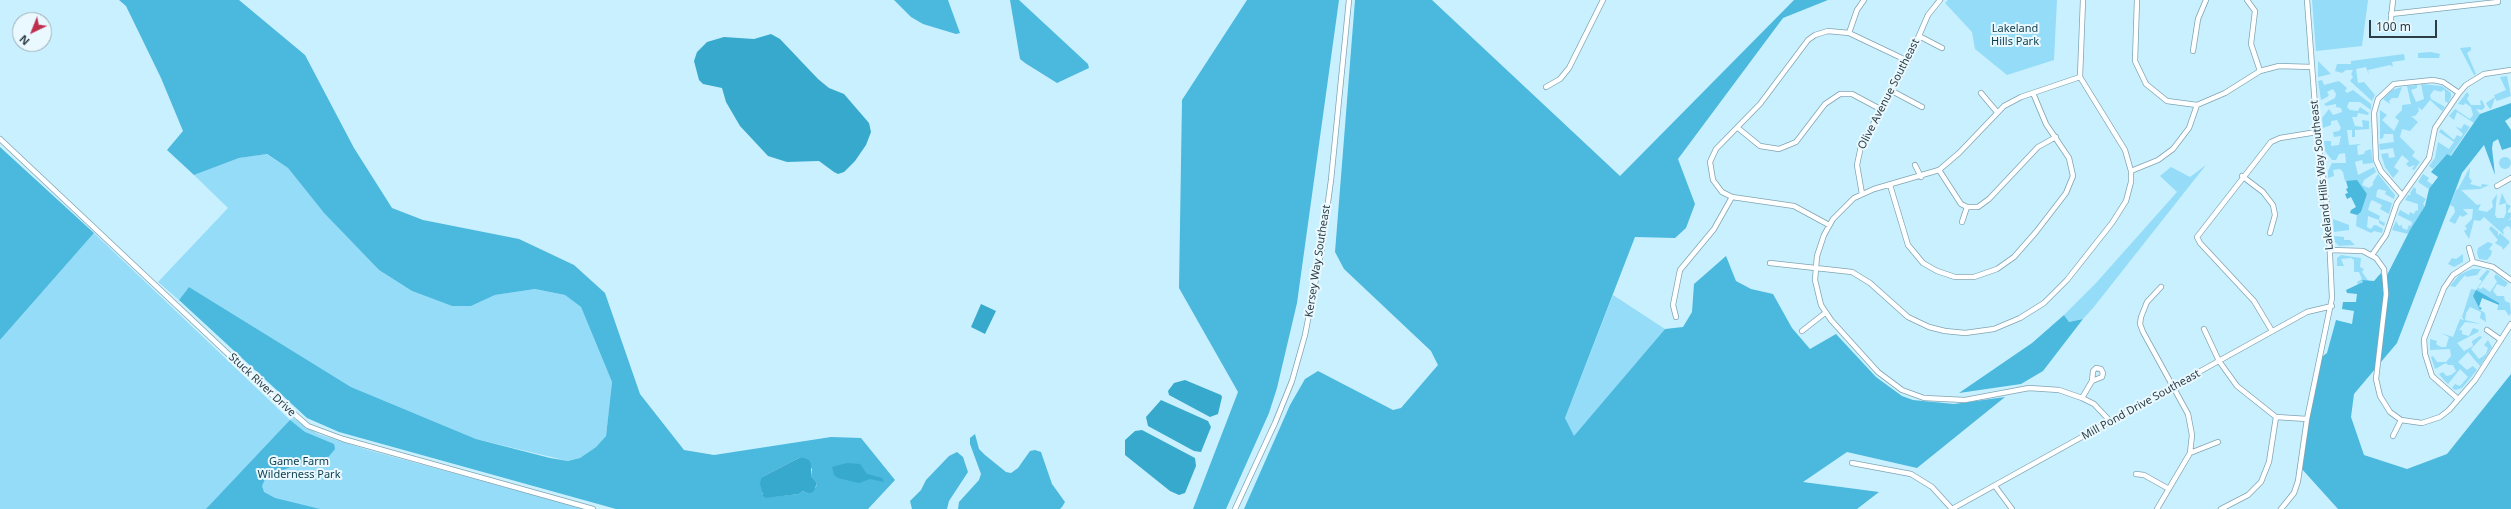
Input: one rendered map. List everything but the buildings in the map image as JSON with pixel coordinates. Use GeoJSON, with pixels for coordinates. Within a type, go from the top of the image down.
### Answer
{"type":"FeatureCollection","features":[{"type":"Feature","properties":{"kind":"street","name":"Kersey Way Southeast"},"geometry":{"type":"LineString","coordinates":[[1235,509],[1275,423],[1292,381],[1306,335],[1321,253],[1331,180],[1349,0]]}},
{"type":"Feature","properties":{"kind":"street"},"geometry":{"type":"LineString","coordinates":[[1546,87],[1560,79],[1569,68],[1603,0]]}},
{"type":"Feature","properties":{"kind":"street"},"geometry":{"type":"LineString","coordinates":[[1849,33],[1857,10],[1864,0]]}},
{"type":"Feature","properties":{"kind":"street","name":"Olive Avenue Southeast"},"geometry":{"type":"LineString","coordinates":[[1862,194],[1858,172],[1858,156],[1866,136],[1882,110],[1908,61],[1928,15],[1940,0]]}},
{"type":"Feature","properties":{"kind":"street"},"geometry":{"type":"LineString","coordinates":[[1770,263],[1852,272],[1870,283],[1904,314],[1929,327],[1964,333],[2007,325],[2044,303],[2080,264],[2122,209],[2129,192],[2131,171],[2122,144],[2080,77],[2083,0]]}},
{"type":"Feature","properties":{"kind":"street"},"geometry":{"type":"LineString","coordinates":[[2137,0],[2133,52],[2141,77],[2150,89],[2167,101],[2197,105],[2225,93],[2260,71],[2286,66],[2312,67]]}},
{"type":"Feature","properties":{"kind":"street"},"geometry":{"type":"LineString","coordinates":[[2193,51],[2198,19],[2206,0]]}},
{"type":"Feature","properties":{"kind":"street"},"geometry":{"type":"LineString","coordinates":[[2247,0],[2255,11],[2251,44],[2260,71]]}},
{"type":"Feature","properties":{"kind":"street","name":"Lakeland Hills Way Southeast"},"geometry":{"type":"LineString","coordinates":[[2281,509],[2297,487],[2307,419],[2332,306],[2326,190],[2317,132],[2307,0]]}},
{"type":"Feature","properties":{"kind":"street"},"geometry":{"type":"LineString","coordinates":[[2390,28],[2393,0]]}},
{"type":"Feature","properties":{"kind":"street"},"geometry":{"type":"LineString","coordinates":[[2391,14],[2498,2],[2498,0]]}},
{"type":"Feature","properties":{"kind":"street"},"geometry":{"type":"LineString","coordinates":[[1829,225],[1794,206],[1732,197],[1718,187],[1713,180],[1710,162],[1716,149],[1760,104],[1808,40],[1815,35],[1828,31],[1849,33],[1908,61]]}},
{"type":"Feature","properties":{"kind":"street"},"geometry":{"type":"LineString","coordinates":[[1919,36],[1942,48]]}},
{"type":"Feature","properties":{"kind":"street"},"geometry":{"type":"LineString","coordinates":[[2372,255],[2386,235],[2402,195],[2429,158],[2434,128],[2459,93],[2466,85],[2484,74],[2511,70]]}},
{"type":"Feature","properties":{"kind":"street"},"geometry":{"type":"LineString","coordinates":[[2080,77],[2012,101],[1997,112],[1959,153],[1939,170],[1921,177],[1862,194],[1842,209],[1829,225],[1820,246],[1815,268],[1818,297],[1825,313],[1878,372],[1902,390],[1924,398],[1965,400],[2029,388],[2059,390],[2082,398],[2102,410],[2112,422]]}},
{"type":"Feature","properties":{"kind":"street"},"geometry":{"type":"LineString","coordinates":[[2402,195],[2381,171],[2376,160],[2374,113],[2378,98],[2394,84],[2433,80],[2443,82],[2459,93]]}},
{"type":"Feature","properties":{"kind":"street"},"geometry":{"type":"LineString","coordinates":[[1892,91],[1922,106]]}},
{"type":"Feature","properties":{"kind":"street"},"geometry":{"type":"LineString","coordinates":[[1981,93],[1997,112]]}},
{"type":"Feature","properties":{"kind":"street"},"geometry":{"type":"LineString","coordinates":[[1890,185],[1905,237],[1917,258],[1930,268],[1945,275],[1965,278],[1983,275],[2005,264],[2020,251],[2070,184],[2072,168],[2056,138],[2043,118],[2033,93]]}},
{"type":"Feature","properties":{"kind":"street"},"geometry":{"type":"LineString","coordinates":[[1738,128],[1760,146],[1779,149],[1796,142],[1825,104],[1840,94],[1852,94],[1882,110]]}},
{"type":"Feature","properties":{"kind":"street"},"geometry":{"type":"LineString","coordinates":[[2131,171],[2158,160],[2173,149],[2189,128],[2197,105]]}},
{"type":"Feature","properties":{"kind":"street"},"geometry":{"type":"LineString","coordinates":[[2272,331],[2254,301],[2200,243],[2197,237],[2242,176],[2266,147],[2275,140],[2317,132]]}},
{"type":"Feature","properties":{"kind":"street","name":"Stuck River Drive"},"geometry":{"type":"LineString","coordinates":[[0,138],[254,378],[308,426],[343,439],[594,509]]}},
{"type":"Feature","properties":{"kind":"street"},"geometry":{"type":"LineString","coordinates":[[1939,170],[1955,197],[1967,207],[1972,208],[1985,202],[2031,153],[2045,142],[2056,138]]}},
{"type":"Feature","properties":{"kind":"street"},"geometry":{"type":"LineString","coordinates":[[1915,165],[1921,177]]}},
{"type":"Feature","properties":{"kind":"street"},"geometry":{"type":"LineString","coordinates":[[2242,176],[2263,192],[2273,205],[2275,215],[2270,233]]}},
{"type":"Feature","properties":{"kind":"street"},"geometry":{"type":"LineString","coordinates":[[2497,186],[2511,178]]}},
{"type":"Feature","properties":{"kind":"street"},"geometry":{"type":"LineString","coordinates":[[1676,317],[1673,305],[1680,270],[1714,229],[1732,197]]}},
{"type":"Feature","properties":{"kind":"street"},"geometry":{"type":"LineString","coordinates":[[1962,222],[1967,207]]}},
{"type":"Feature","properties":{"kind":"street"},"geometry":{"type":"LineString","coordinates":[[2469,248],[2473,262]]}},
{"type":"Feature","properties":{"kind":"street"},"geometry":{"type":"LineString","coordinates":[[2330,250],[2354,250],[2372,255],[2384,269],[2386,280],[2376,369],[2377,388],[2390,412],[2400,420],[2411,423],[2432,421],[2449,410],[2475,380],[2511,324]]}},
{"type":"Feature","properties":{"kind":"street"},"geometry":{"type":"LineString","coordinates":[[2458,399],[2437,382],[2429,370],[2425,355],[2424,338],[2448,280],[2462,268],[2473,262],[2493,267],[2511,280]]}},
{"type":"Feature","properties":{"kind":"street"},"geometry":{"type":"LineString","coordinates":[[2157,509],[2190,453],[2192,425],[2173,387],[2142,332],[2140,324],[2147,302],[2161,287]]}},
{"type":"Feature","properties":{"kind":"street","name":"Mill Pond Drive Southeast"},"geometry":{"type":"LineString","coordinates":[[1952,509],[2112,422],[2307,312],[2332,306]]}},
{"type":"Feature","properties":{"kind":"street"},"geometry":{"type":"LineString","coordinates":[[1802,331],[1825,313]]}},
{"type":"Feature","properties":{"kind":"street"},"geometry":{"type":"LineString","coordinates":[[2204,329],[2219,361],[2237,386],[2276,417],[2307,419]]}},
{"type":"Feature","properties":{"kind":"street"},"geometry":{"type":"LineString","coordinates":[[2487,330],[2501,340]]}},
{"type":"Feature","properties":{"kind":"street"},"geometry":{"type":"LineString","coordinates":[[2082,398],[2092,381]]}},
{"type":"Feature","properties":{"kind":"street"},"geometry":{"type":"LineString","coordinates":[[2221,509],[2248,495],[2261,482],[2269,462],[2276,417]]}},
{"type":"Feature","properties":{"kind":"street"},"geometry":{"type":"LineString","coordinates":[[2393,436],[2400,420]]}},
{"type":"Feature","properties":{"kind":"street"},"geometry":{"type":"LineString","coordinates":[[2190,453],[2218,442]]}},
{"type":"Feature","properties":{"kind":"street"},"geometry":{"type":"LineString","coordinates":[[1852,463],[1911,474],[1932,487],[1952,509]]}},
{"type":"Feature","properties":{"kind":"street"},"geometry":{"type":"LineString","coordinates":[[2136,474],[2144,474],[2169,489]]}},
{"type":"Feature","properties":{"kind":"street"},"geometry":{"type":"LineString","coordinates":[[1995,486],[2012,509]]}},
{"type":"Feature","properties":{"kind":"green space","name":"Lakeland Hills Park"},"geometry":{"type":"Polygon","coordinates":[[[1948,0],[2057,0],[2054,60],[2007,75],[1975,49],[1972,32],[1945,3],[1948,0]]]}},
{"type":"Feature","properties":{"kind":"green space"},"geometry":{"type":"Polygon","coordinates":[[[2312,0],[2368,0],[2362,46],[2316,51],[2312,0]]]}},
{"type":"Feature","properties":{"kind":"green space"},"geometry":{"type":"Polygon","coordinates":[[[2471,47],[2471,50],[2467,53],[2476,74],[2474,75],[2460,48],[2471,47]]]}},
{"type":"Feature","properties":{"kind":"green space"},"geometry":{"type":"Polygon","coordinates":[[[2431,52],[2440,54],[2439,58],[2418,58],[2418,53],[2431,52]]]}},
{"type":"Feature","properties":{"kind":"green space"},"geometry":{"type":"Polygon","coordinates":[[[2404,54],[2405,60],[2392,62],[2393,67],[2390,65],[2368,70],[2369,75],[2366,67],[2356,69],[2358,83],[2364,82],[2375,95],[2372,101],[2350,81],[2353,77],[2351,74],[2353,70],[2346,70],[2342,73],[2335,71],[2337,64],[2351,64],[2351,61],[2404,54]]]}},
{"type":"Feature","properties":{"kind":"green space"},"geometry":{"type":"Polygon","coordinates":[[[2318,61],[2331,74],[2318,77],[2318,61]]]}},
{"type":"Feature","properties":{"kind":"green space"},"geometry":{"type":"Polygon","coordinates":[[[2507,76],[2511,96],[2497,101],[2495,98],[2491,109],[2489,108],[2486,103],[2495,97],[2494,95],[2506,90],[2500,77],[2507,76]]]}},
{"type":"Feature","properties":{"kind":"green space"},"geometry":{"type":"Polygon","coordinates":[[[2322,80],[2324,85],[2339,81],[2347,88],[2345,91],[2347,93],[2353,90],[2371,104],[2371,110],[2360,102],[2349,102],[2347,107],[2350,110],[2358,111],[2360,107],[2369,113],[2368,115],[2358,113],[2357,117],[2352,117],[2355,126],[2363,127],[2362,120],[2369,121],[2369,129],[2355,130],[2355,137],[2352,137],[2352,130],[2347,130],[2349,145],[2361,144],[2357,146],[2358,155],[2364,154],[2365,151],[2371,149],[2373,163],[2363,164],[2362,160],[2355,162],[2358,175],[2374,167],[2376,172],[2364,180],[2362,185],[2369,188],[2373,185],[2373,182],[2378,174],[2395,195],[2394,199],[2385,194],[2386,191],[2379,189],[2377,191],[2376,197],[2392,203],[2389,214],[2380,209],[2382,205],[2372,200],[2370,203],[2368,210],[2380,216],[2379,220],[2368,216],[2367,227],[2371,229],[2374,225],[2376,225],[2383,229],[2382,233],[2374,231],[2371,233],[2356,226],[2357,214],[2361,212],[2367,194],[2357,181],[2345,181],[2343,172],[2340,169],[2333,170],[2334,176],[2328,178],[2328,171],[2332,163],[2346,163],[2345,153],[2339,154],[2336,160],[2332,160],[2325,151],[2324,141],[2331,141],[2331,146],[2339,145],[2341,136],[2334,137],[2333,132],[2339,131],[2341,128],[2337,120],[2331,121],[2331,125],[2323,128],[2322,118],[2329,109],[2333,115],[2342,112],[2341,108],[2336,107],[2336,104],[2326,106],[2324,104],[2335,98],[2336,94],[2333,89],[2327,92],[2329,95],[2327,97],[2321,100],[2318,81],[2322,80]]]}},
{"type":"Feature","properties":{"kind":"green space"},"geometry":{"type":"Polygon","coordinates":[[[2421,84],[2442,86],[2451,93],[2451,97],[2448,103],[2445,101],[2445,91],[2443,90],[2441,92],[2434,90],[2430,95],[2431,99],[2445,107],[2442,111],[2430,100],[2422,110],[2418,107],[2419,111],[2415,116],[2411,116],[2418,122],[2410,131],[2402,129],[2400,137],[2415,152],[2412,156],[2420,162],[2414,170],[2412,169],[2415,165],[2409,167],[2406,164],[2409,161],[2402,155],[2394,167],[2399,171],[2393,178],[2385,167],[2381,154],[2388,153],[2389,158],[2395,157],[2393,148],[2380,150],[2379,144],[2394,142],[2393,134],[2384,134],[2383,138],[2380,139],[2380,110],[2387,115],[2382,120],[2394,131],[2399,121],[2395,117],[2402,110],[2402,105],[2411,104],[2407,86],[2417,85],[2417,88],[2411,90],[2416,102],[2424,99],[2421,84]]]}},
{"type":"Feature","properties":{"kind":"green space"},"geometry":{"type":"Polygon","coordinates":[[[2402,87],[2398,98],[2392,98],[2389,101],[2390,104],[2383,99],[2392,90],[2402,87]]]}},
{"type":"Feature","properties":{"kind":"green space"},"geometry":{"type":"Polygon","coordinates":[[[2467,92],[2469,95],[2467,99],[2471,105],[2481,105],[2480,101],[2482,100],[2485,107],[2482,110],[2476,109],[2480,114],[2474,123],[2457,112],[2454,120],[2449,116],[2455,109],[2470,119],[2473,115],[2471,107],[2465,103],[2464,105],[2458,104],[2467,92]]]}},
{"type":"Feature","properties":{"kind":"green space"},"geometry":{"type":"Polygon","coordinates":[[[2464,124],[2470,127],[2450,156],[2447,154],[2433,169],[2429,166],[2435,158],[2438,142],[2449,149],[2454,142],[2439,132],[2441,129],[2454,140],[2457,135],[2461,137],[2463,134],[2455,126],[2461,129],[2464,124]]]}},
{"type":"Feature","properties":{"kind":"green space"},"geometry":{"type":"Polygon","coordinates":[[[266,154],[288,168],[324,213],[379,270],[412,291],[452,306],[471,306],[495,295],[535,289],[565,295],[581,307],[612,382],[606,436],[596,447],[580,458],[568,461],[476,439],[351,387],[189,287],[179,300],[158,282],[228,208],[194,175],[239,158],[266,154]]]}},
{"type":"Feature","properties":{"kind":"green space"},"geometry":{"type":"Polygon","coordinates":[[[2505,157],[2509,159],[2511,163],[2509,167],[2505,169],[2501,167],[2499,163],[2501,159],[2505,157]]]}},
{"type":"Feature","properties":{"kind":"green space"},"geometry":{"type":"Polygon","coordinates":[[[2206,165],[2093,308],[2083,319],[2069,322],[2064,315],[2096,283],[2177,192],[2160,176],[2171,167],[2190,177],[2206,165]]]}},
{"type":"Feature","properties":{"kind":"green space"},"geometry":{"type":"Polygon","coordinates":[[[2470,167],[2469,177],[2472,181],[2470,184],[2481,187],[2482,184],[2489,185],[2480,189],[2461,190],[2477,205],[2481,204],[2478,210],[2487,212],[2493,207],[2492,201],[2497,194],[2495,215],[2497,218],[2504,218],[2506,213],[2506,203],[2499,205],[2502,193],[2507,204],[2511,206],[2507,212],[2511,213],[2511,217],[2508,221],[2511,219],[2511,231],[2510,227],[2507,226],[2503,230],[2504,235],[2484,217],[2480,221],[2474,220],[2469,239],[2464,231],[2467,229],[2465,226],[2472,219],[2473,209],[2463,209],[2468,214],[2462,217],[2460,215],[2455,224],[2449,221],[2455,212],[2454,207],[2450,205],[2456,190],[2470,167]]]}},
{"type":"Feature","properties":{"kind":"green space"},"geometry":{"type":"Polygon","coordinates":[[[2423,174],[2429,178],[2427,181],[2433,185],[2429,189],[2418,182],[2423,174]]]}},
{"type":"Feature","properties":{"kind":"green space"},"geometry":{"type":"Polygon","coordinates":[[[2414,187],[2416,189],[2416,193],[2426,199],[2423,204],[2425,206],[2408,234],[2392,230],[2396,221],[2399,226],[2402,225],[2402,228],[2407,230],[2409,225],[2411,226],[2412,222],[2398,215],[2400,210],[2409,215],[2410,212],[2414,214],[2416,210],[2418,211],[2418,204],[2405,200],[2408,195],[2411,195],[2410,193],[2414,187]]]}},
{"type":"Feature","properties":{"kind":"green space"},"geometry":{"type":"Polygon","coordinates":[[[2333,219],[2349,225],[2349,230],[2334,232],[2333,219]]]}},
{"type":"Feature","properties":{"kind":"green space"},"geometry":{"type":"Polygon","coordinates":[[[2379,220],[2385,223],[2384,226],[2379,223],[2379,220]]]}},
{"type":"Feature","properties":{"kind":"green space"},"geometry":{"type":"Polygon","coordinates":[[[2491,226],[2498,232],[2498,236],[2500,233],[2510,242],[2503,250],[2502,247],[2495,243],[2498,240],[2489,229],[2491,226]]]}},
{"type":"Feature","properties":{"kind":"green space","name":"Game Farm Wilderness Park"},"geometry":{"type":"Polygon","coordinates":[[[94,233],[290,420],[293,418],[318,434],[368,450],[585,509],[0,509],[0,340],[94,233]]]}},
{"type":"Feature","properties":{"kind":"green space"},"geometry":{"type":"Polygon","coordinates":[[[2334,236],[2344,237],[2344,240],[2350,240],[2355,245],[2339,246],[2335,242],[2334,236]]]}},
{"type":"Feature","properties":{"kind":"green space"},"geometry":{"type":"Polygon","coordinates":[[[2488,242],[2493,244],[2489,249],[2492,251],[2491,255],[2487,260],[2479,259],[2477,253],[2478,248],[2488,242]]]}},
{"type":"Feature","properties":{"kind":"green space"},"geometry":{"type":"Polygon","coordinates":[[[2463,254],[2463,262],[2454,267],[2448,264],[2452,258],[2456,259],[2463,254]]]}},
{"type":"Feature","properties":{"kind":"green space"},"geometry":{"type":"Polygon","coordinates":[[[2341,255],[2361,258],[2360,267],[2364,269],[2362,272],[2369,282],[2363,281],[2358,285],[2357,282],[2362,279],[2359,272],[2354,272],[2354,260],[2351,258],[2341,259],[2344,266],[2337,266],[2337,258],[2341,255]]]}},
{"type":"Feature","properties":{"kind":"green space"},"geometry":{"type":"Polygon","coordinates":[[[2472,269],[2481,269],[2477,275],[2466,277],[2465,275],[2455,287],[2450,286],[2459,275],[2472,269]]]}},
{"type":"Feature","properties":{"kind":"green space"},"geometry":{"type":"Polygon","coordinates":[[[2487,270],[2490,271],[2478,288],[2481,289],[2483,287],[2490,292],[2497,282],[2494,277],[2496,274],[2508,283],[2505,287],[2497,284],[2493,291],[2497,296],[2504,296],[2505,301],[2510,303],[2511,313],[2509,316],[2505,310],[2497,310],[2499,303],[2488,297],[2473,296],[2480,310],[2485,313],[2486,322],[2480,318],[2481,312],[2470,307],[2466,313],[2465,320],[2481,324],[2465,322],[2459,330],[2462,330],[2462,334],[2469,336],[2473,328],[2479,330],[2478,332],[2457,343],[2464,351],[2473,346],[2472,341],[2480,336],[2482,337],[2471,349],[2479,359],[2486,354],[2488,348],[2484,345],[2488,340],[2492,347],[2480,366],[2468,352],[2458,362],[2467,370],[2473,366],[2477,370],[2462,388],[2455,390],[2452,388],[2455,384],[2460,386],[2468,377],[2460,369],[2448,384],[2444,380],[2439,374],[2443,372],[2446,376],[2451,375],[2456,371],[2453,365],[2448,365],[2446,363],[2435,369],[2431,357],[2433,356],[2437,362],[2446,362],[2451,356],[2450,349],[2430,350],[2430,339],[2437,341],[2436,344],[2441,347],[2446,347],[2449,337],[2441,333],[2453,337],[2460,319],[2464,320],[2462,317],[2471,289],[2476,290],[2482,281],[2479,279],[2487,270]]]}},
{"type":"Feature","properties":{"kind":"green space"},"geometry":{"type":"Polygon","coordinates":[[[1613,295],[1665,329],[1574,437],[1565,418],[1613,295]]]}},
{"type":"Feature","properties":{"kind":"shaded area"},"geometry":{"type":"Polygon","coordinates":[[[119,0],[239,0],[305,55],[354,148],[392,208],[423,220],[519,239],[574,265],[605,293],[640,394],[684,450],[714,455],[831,437],[861,438],[895,480],[868,509],[616,509],[339,432],[307,418],[179,300],[189,287],[351,387],[476,439],[550,458],[568,461],[580,458],[596,447],[606,436],[612,382],[581,307],[565,295],[535,289],[495,295],[471,306],[452,306],[412,291],[379,270],[324,213],[288,168],[267,154],[239,158],[194,175],[167,150],[183,131],[161,78],[126,6],[119,0]],[[801,457],[762,477],[762,494],[771,497],[799,494],[803,491],[809,494],[816,487],[817,483],[811,476],[812,469],[801,457]]]}},
{"type":"Feature","properties":{"kind":"shaded area"},"geometry":{"type":"Polygon","coordinates":[[[894,0],[948,0],[960,33],[956,34],[923,24],[911,17],[894,0]]]}},
{"type":"Feature","properties":{"kind":"shaded area"},"geometry":{"type":"Polygon","coordinates":[[[1010,0],[1019,0],[1088,64],[1089,68],[1057,83],[1020,59],[1010,0]]]}},
{"type":"Feature","properties":{"kind":"shaded area"},"geometry":{"type":"Polygon","coordinates":[[[1247,0],[1339,0],[1297,303],[1277,388],[1269,413],[1226,509],[1193,509],[1238,392],[1179,288],[1182,100],[1247,0]]]}},
{"type":"Feature","properties":{"kind":"shaded area"},"geometry":{"type":"Polygon","coordinates":[[[1355,0],[1432,0],[1620,176],[1794,0],[1828,0],[1783,18],[1678,159],[1695,204],[1686,228],[1675,238],[1635,237],[1565,418],[1574,436],[1665,329],[1683,327],[1692,312],[1694,284],[1726,256],[1736,281],[1751,289],[1773,294],[1792,328],[1810,349],[1836,334],[1876,377],[1902,396],[1913,400],[1954,404],[2005,397],[1917,468],[1847,452],[1803,482],[1879,492],[1857,509],[1244,509],[1290,405],[1305,379],[1318,371],[1393,410],[1401,408],[1438,365],[1431,351],[1344,269],[1335,252],[1355,0]]]}},
{"type":"Feature","properties":{"kind":"shaded area"},"geometry":{"type":"Polygon","coordinates":[[[771,34],[780,39],[818,79],[829,88],[844,94],[869,123],[871,132],[866,145],[855,161],[844,172],[838,174],[819,161],[787,162],[768,156],[740,126],[726,102],[722,88],[703,84],[699,80],[694,61],[697,52],[707,42],[724,37],[754,39],[771,34]]]}},
{"type":"Feature","properties":{"kind":"shaded area"},"geometry":{"type":"Polygon","coordinates":[[[2511,103],[2511,117],[2505,121],[2511,130],[2511,147],[2502,150],[2498,139],[2493,142],[2492,148],[2495,175],[2484,145],[2462,173],[2397,343],[2354,394],[2351,417],[2364,455],[2407,469],[2447,454],[2511,374],[2511,509],[2338,509],[2301,468],[2307,419],[2319,359],[2327,353],[2336,320],[2352,324],[2354,311],[2342,309],[2343,302],[2356,302],[2357,294],[2347,293],[2346,290],[2363,282],[2362,280],[2374,281],[2381,273],[2384,281],[2410,230],[2425,206],[2429,189],[2438,177],[2431,172],[2447,154],[2451,156],[2480,114],[2511,103]]]}},
{"type":"Feature","properties":{"kind":"shaded area"},"geometry":{"type":"Polygon","coordinates":[[[0,147],[94,233],[0,340],[0,147]]]}},
{"type":"Feature","properties":{"kind":"shaded area"},"geometry":{"type":"Polygon","coordinates":[[[2357,180],[2367,194],[2361,212],[2357,215],[2350,213],[2351,210],[2356,207],[2351,197],[2347,199],[2345,194],[2348,193],[2346,189],[2348,188],[2346,181],[2357,180]]]}},
{"type":"Feature","properties":{"kind":"shaded area"},"geometry":{"type":"Polygon","coordinates":[[[2476,290],[2499,303],[2499,305],[2482,298],[2479,307],[2482,308],[2480,310],[2473,296],[2476,290]]]}},
{"type":"Feature","properties":{"kind":"shaded area"},"geometry":{"type":"Polygon","coordinates":[[[981,304],[996,311],[985,334],[971,327],[981,304]]]}},
{"type":"Feature","properties":{"kind":"shaded area"},"geometry":{"type":"Polygon","coordinates":[[[2064,315],[2069,322],[2083,319],[2043,371],[2021,384],[1959,393],[2032,343],[2064,315]]]}},
{"type":"Feature","properties":{"kind":"shaded area"},"geometry":{"type":"Polygon","coordinates":[[[1185,380],[1221,395],[1222,397],[1218,414],[1210,417],[1169,395],[1168,391],[1174,383],[1185,380]]]}},
{"type":"Feature","properties":{"kind":"shaded area"},"geometry":{"type":"Polygon","coordinates":[[[1161,400],[1208,421],[1211,427],[1201,452],[1194,451],[1148,426],[1146,417],[1161,400]]]}},
{"type":"Feature","properties":{"kind":"shaded area"},"geometry":{"type":"Polygon","coordinates":[[[290,420],[305,432],[334,444],[335,449],[325,461],[302,463],[277,472],[265,479],[262,486],[264,492],[275,498],[320,509],[206,509],[290,420]]]}},
{"type":"Feature","properties":{"kind":"shaded area"},"geometry":{"type":"Polygon","coordinates":[[[1142,430],[1195,458],[1196,466],[1185,493],[1179,495],[1170,491],[1125,455],[1125,440],[1135,431],[1142,430]]]}},
{"type":"Feature","properties":{"kind":"shaded area"},"geometry":{"type":"Polygon","coordinates":[[[975,434],[979,449],[1006,472],[1011,473],[1018,468],[1030,451],[1035,450],[1041,452],[1052,484],[1065,502],[1062,507],[1060,509],[958,509],[959,502],[979,480],[981,474],[970,444],[970,438],[975,434]]]}},
{"type":"Feature","properties":{"kind":"shaded area"},"geometry":{"type":"Polygon","coordinates":[[[957,452],[963,457],[968,472],[949,501],[947,509],[912,509],[910,501],[921,490],[926,480],[949,456],[957,452]]]}},
{"type":"Feature","properties":{"kind":"shaded area"},"geometry":{"type":"Polygon","coordinates":[[[801,457],[809,460],[811,464],[811,476],[817,483],[814,491],[809,494],[803,491],[799,494],[766,498],[763,496],[760,483],[762,477],[801,457]]]}},
{"type":"Feature","properties":{"kind":"shaded area"},"geometry":{"type":"Polygon","coordinates":[[[847,463],[860,464],[867,474],[882,478],[884,482],[870,479],[859,483],[838,478],[834,475],[832,467],[847,463]]]}}]}
